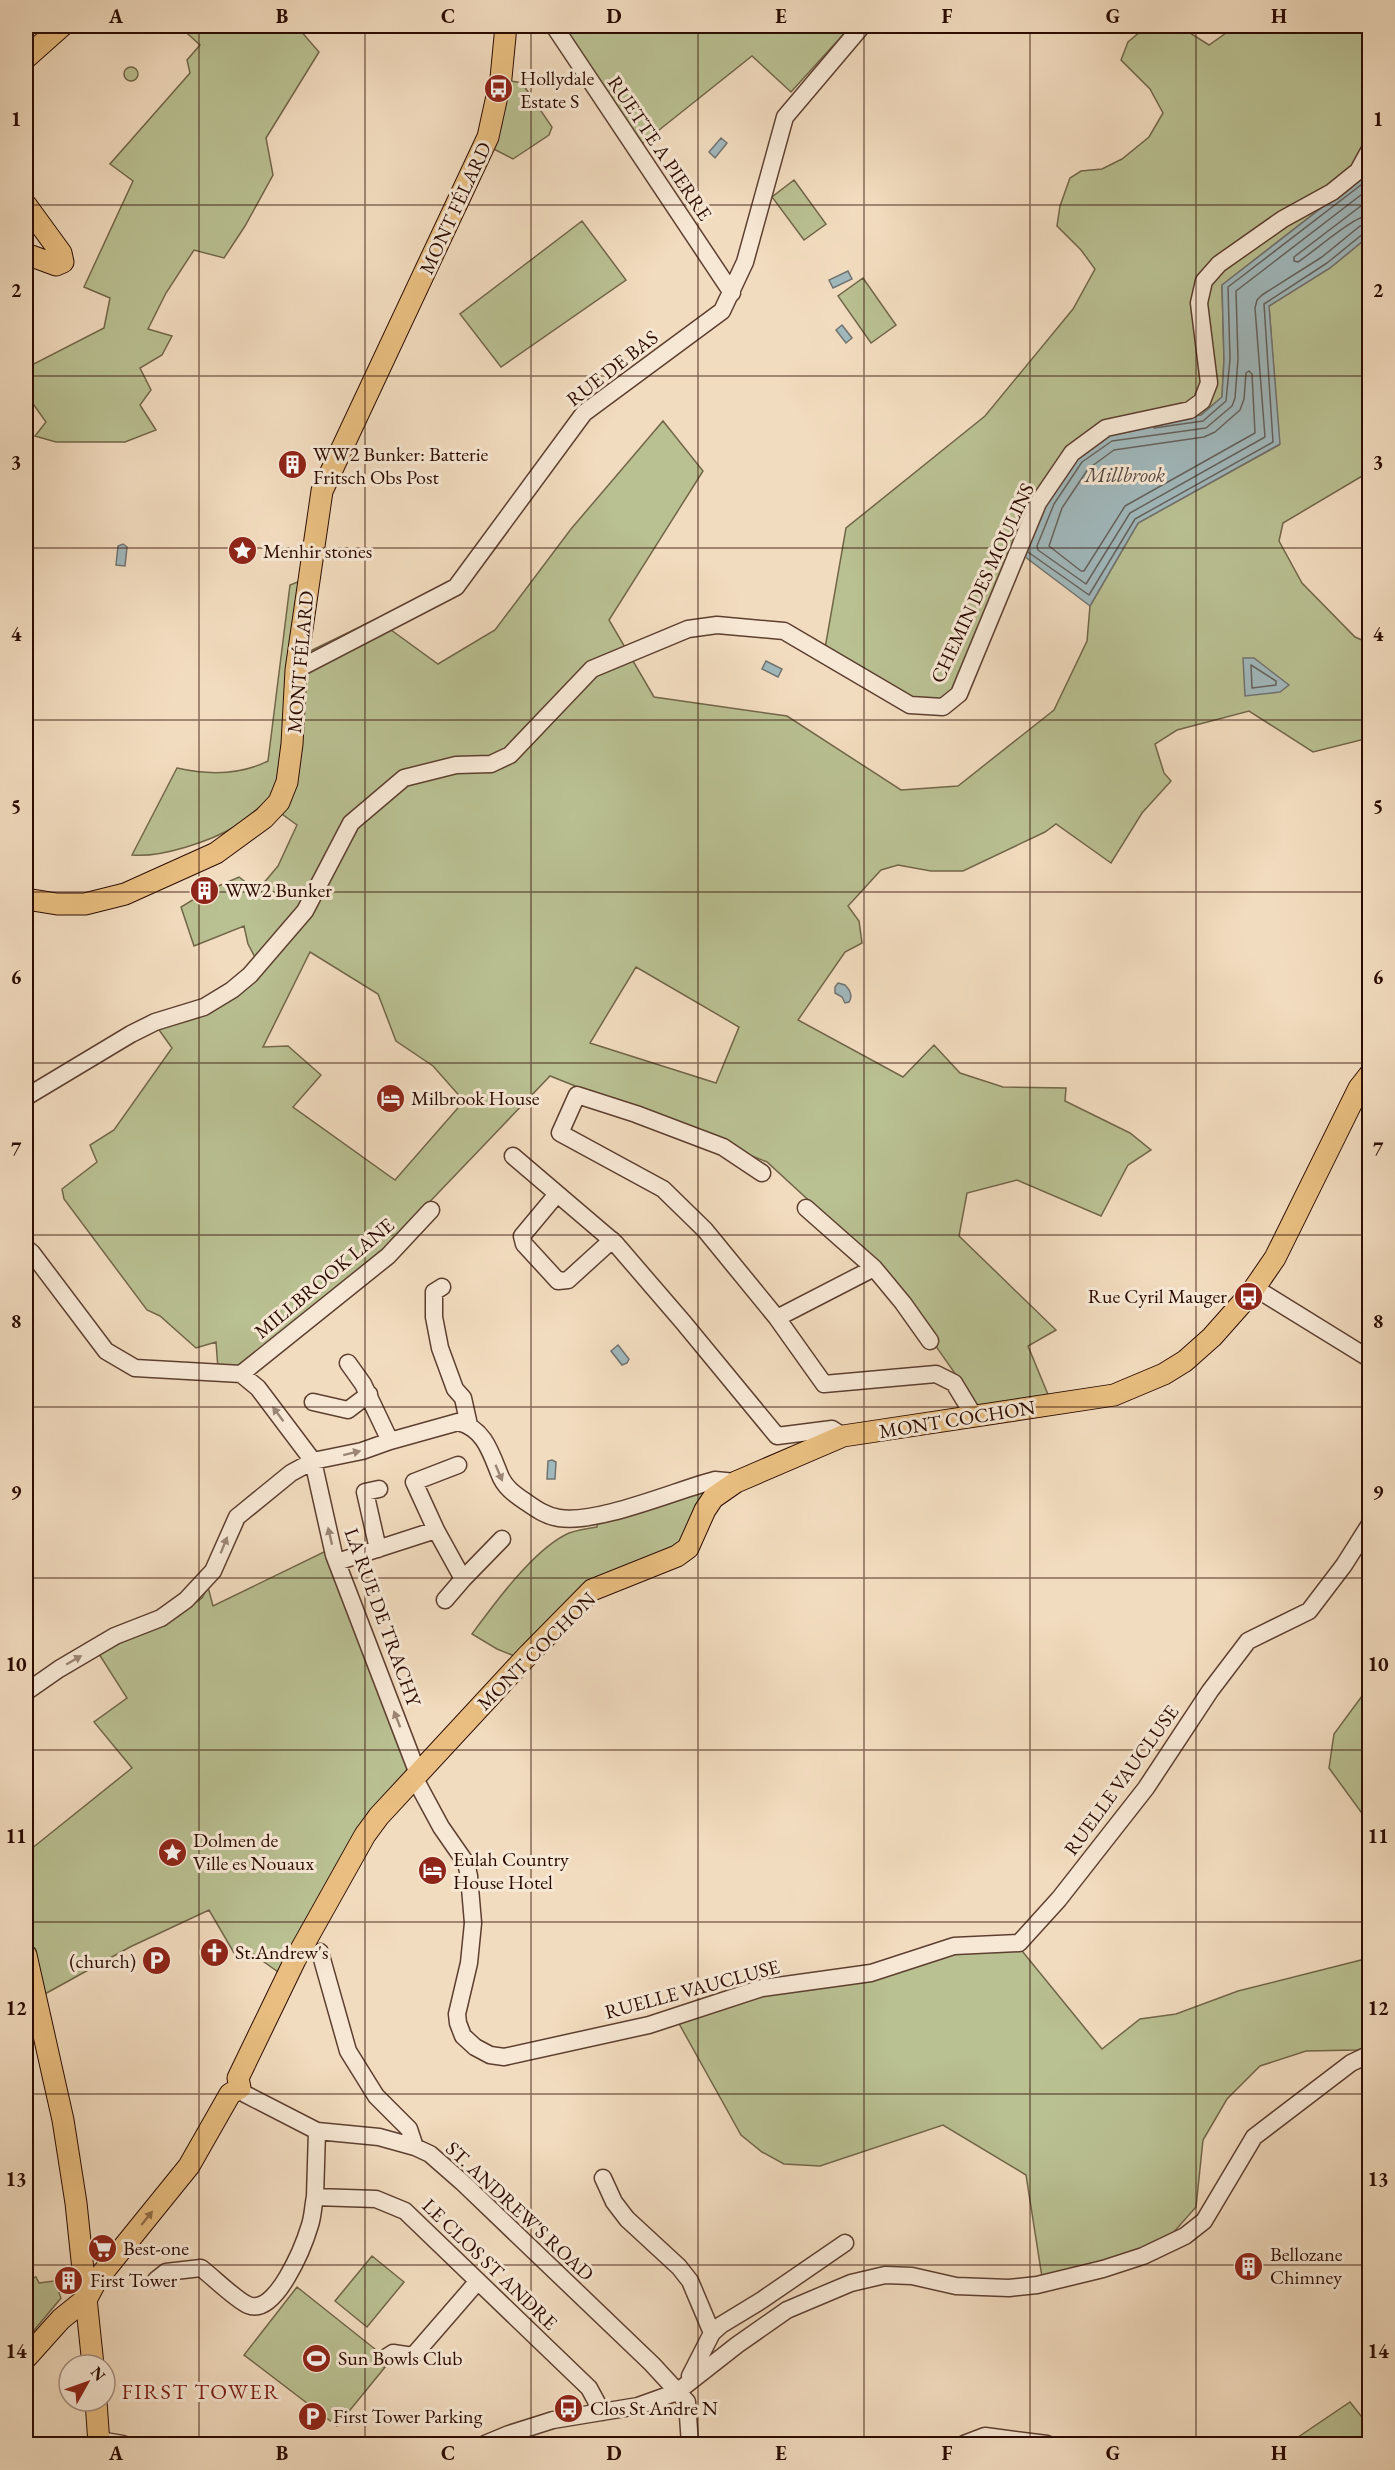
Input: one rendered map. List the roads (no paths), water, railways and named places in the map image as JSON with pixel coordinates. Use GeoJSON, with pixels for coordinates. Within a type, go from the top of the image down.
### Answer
{"type":"FeatureCollection","features":[{"type":"Feature","properties":{"kind":"main road"},"geometry":{"type":"LineString","coordinates":[[26,58],[62,26]]}},
{"type":"Feature","properties":{"kind":"main road","name":"MONT FÉLARD"},"geometry":{"type":"LineString","coordinates":[[26,898],[57,904],[85,904],[125,894],[216,853],[264,818],[279,802],[287,782],[292,744],[296,670],[322,491],[488,137],[501,78],[506,26]]}},
{"type":"Feature","properties":{"kind":"main road"},"geometry":{"type":"LineString","coordinates":[[26,206],[60,253],[63,262],[56,265],[26,254]]}},
{"type":"Feature","properties":{"kind":"main road","name":"MONT COCHON"},"geometry":{"type":"LineString","coordinates":[[26,2358],[61,2319],[87,2298],[96,2282],[189,2166],[230,2094],[240,2088],[238,2078],[295,1960],[365,1835],[528,1654],[592,1590],[688,1548],[713,1498],[735,1482],[843,1436],[1114,1395],[1146,1383],[1185,1361],[1212,1337],[1255,1288],[1275,1258],[1359,1088],[1370,1074]]}},
{"type":"Feature","properties":{"kind":"main road"},"geometry":{"type":"LineString","coordinates":[[26,1955],[63,2120],[87,2298],[92,2353]]}},
{"type":"Feature","properties":{"kind":"main road"},"geometry":{"type":"LineString","coordinates":[[97,2413],[99,2442]]}},
{"type":"Feature","properties":{"kind":"street","name":"RUETTE A PIERRE"},"geometry":{"type":"LineString","coordinates":[[554,26],[732,293]]}},
{"type":"Feature","properties":{"kind":"street","name":"RUE DE BAS"},"geometry":{"type":"LineString","coordinates":[[296,670],[456,587],[584,413],[722,311],[745,262],[785,117],[862,26]]}},
{"type":"Feature","properties":{"kind":"street","name":"CHEMIN DES MOULINS"},"geometry":{"type":"LineString","coordinates":[[26,1097],[154,1022],[204,1007],[232,990],[250,975],[305,911],[351,823],[404,778],[456,765],[491,764],[510,755],[592,669],[688,629],[717,625],[784,631],[910,705],[943,707],[959,694],[1038,503],[1072,453],[1106,428],[1190,410],[1202,401],[1209,383],[1199,303],[1204,281],[1219,264],[1283,219],[1332,192],[1358,171],[1370,149]]}},
{"type":"Feature","properties":{"kind":"street"},"geometry":{"type":"LineString","coordinates":[[762,1173],[723,1147],[636,1114],[577,1095],[560,1133],[663,1189],[705,1230],[777,1318],[824,1383],[936,1374],[954,1383],[974,1416]]}},
{"type":"Feature","properties":{"kind":"street"},"geometry":{"type":"LineString","coordinates":[[513,1156],[612,1240],[777,1436],[832,1429],[843,1436]]}},
{"type":"Feature","properties":{"kind":"street"},"geometry":{"type":"LineString","coordinates":[[557,1194],[522,1236],[524,1244],[558,1281],[568,1280],[612,1240]]}},
{"type":"Feature","properties":{"kind":"street"},"geometry":{"type":"LineString","coordinates":[[806,1208],[874,1268],[930,1341]]}},
{"type":"Feature","properties":{"kind":"street","name":"MILLBROOK LANE"},"geometry":{"type":"LineString","coordinates":[[241,1374],[388,1256],[431,1210]]}},
{"type":"Feature","properties":{"kind":"street"},"geometry":{"type":"LineString","coordinates":[[26,1248],[106,1351],[135,1368],[241,1374]]}},
{"type":"Feature","properties":{"kind":"street"},"geometry":{"type":"LineString","coordinates":[[777,1318],[874,1268]]}},
{"type":"Feature","properties":{"kind":"street"},"geometry":{"type":"LineString","coordinates":[[442,1287],[434,1292],[434,1317],[440,1348],[455,1389],[463,1398],[469,1425]]}},
{"type":"Feature","properties":{"kind":"street"},"geometry":{"type":"LineString","coordinates":[[1255,1288],[1370,1359]]}},
{"type":"Feature","properties":{"kind":"street"},"geometry":{"type":"LineString","coordinates":[[348,1363],[369,1394],[390,1441]]}},
{"type":"Feature","properties":{"kind":"street","name":"LA RUE DE TRACHY"},"geometry":{"type":"LineString","coordinates":[[241,1374],[258,1388],[313,1461],[337,1562],[416,1776]]}},
{"type":"Feature","properties":{"kind":"street"},"geometry":{"type":"LineString","coordinates":[[314,1402],[348,1410],[369,1394]]}},
{"type":"Feature","properties":{"kind":"street"},"geometry":{"type":"LineString","coordinates":[[26,1692],[59,1669],[115,1636],[161,1618],[186,1600],[213,1571],[237,1517],[291,1473],[313,1461],[362,1451],[458,1422],[469,1425],[487,1442],[502,1480],[511,1492],[542,1514],[560,1518],[595,1517],[715,1480],[735,1482]]}},
{"type":"Feature","properties":{"kind":"street"},"geometry":{"type":"LineString","coordinates":[[458,1466],[406,1484],[436,1530],[463,1579]]}},
{"type":"Feature","properties":{"kind":"street"},"geometry":{"type":"LineString","coordinates":[[378,1549],[365,1492],[379,1489]]}},
{"type":"Feature","properties":{"kind":"street","name":"RUELLE VAUCLUSE"},"geometry":{"type":"LineString","coordinates":[[416,1776],[441,1827],[466,1863],[473,1923],[469,1963],[457,2014],[463,2036],[475,2047],[490,2055],[504,2057],[649,2025],[762,1988],[871,1973],[954,1946],[1019,1943],[1059,1899],[1146,1788],[1210,1691],[1248,1641],[1309,1611],[1344,1565],[1370,1524]]}},
{"type":"Feature","properties":{"kind":"street"},"geometry":{"type":"LineString","coordinates":[[337,1562],[436,1530]]}},
{"type":"Feature","properties":{"kind":"street"},"geometry":{"type":"LineString","coordinates":[[445,1600],[502,1539]]}},
{"type":"Feature","properties":{"kind":"street"},"geometry":{"type":"LineString","coordinates":[[320,1952],[348,2051],[376,2096],[409,2129],[415,2147]]}},
{"type":"Feature","properties":{"kind":"street"},"geometry":{"type":"LineString","coordinates":[[485,2445],[511,2439],[554,2420],[638,2406],[677,2391],[787,2310],[850,2283],[885,2275],[912,2276],[956,2286],[1009,2288],[1037,2285],[1103,2269],[1162,2247],[1185,2236],[1204,2221],[1254,2137],[1351,2062],[1370,2054]]}},
{"type":"Feature","properties":{"kind":"street","name":"ST. ANDREW'S ROAD"},"geometry":{"type":"LineString","coordinates":[[240,2088],[245,2094],[317,2132],[378,2137],[415,2147],[430,2154],[682,2394],[687,2402],[690,2445]]}},
{"type":"Feature","properties":{"kind":"street"},"geometry":{"type":"LineString","coordinates":[[156,2280],[166,2272],[201,2268],[248,2305],[259,2307],[268,2303],[291,2271],[310,2224],[315,2198],[317,2132]]}},
{"type":"Feature","properties":{"kind":"street"},"geometry":{"type":"LineString","coordinates":[[603,2178],[614,2202],[627,2219],[680,2267],[690,2281],[712,2333]]}},
{"type":"Feature","properties":{"kind":"street","name":"LE CLOS ST ANDRE"},"geometry":{"type":"LineString","coordinates":[[315,2198],[376,2199],[405,2211],[589,2388],[602,2412]]}},
{"type":"Feature","properties":{"kind":"street"},"geometry":{"type":"LineString","coordinates":[[691,2381],[690,2376],[712,2333],[845,2242]]}},
{"type":"Feature","properties":{"kind":"street"},"geometry":{"type":"LineString","coordinates":[[385,2358],[393,2353],[413,2356],[478,2281]]}},
{"type":"Feature","properties":{"kind":"street"},"geometry":{"type":"LineString","coordinates":[[964,2445],[985,2436],[1047,2445]]}},
{"type":"Feature","properties":{"kind":"street"},"geometry":{"type":"LineString","coordinates":[[99,2442],[123,2445]]}},
{"type":"Feature","properties":{"kind":"water"},"geometry":{"type":"Polygon","coordinates":[[[721,138],[727,143],[715,158],[709,152],[721,138]]]}},
{"type":"Feature","properties":{"kind":"water","name":"Millbrook"},"geometry":{"type":"Polygon","coordinates":[[[1369,171],[1369,236],[1330,268],[1269,306],[1280,444],[1138,523],[1090,606],[1020,553],[1041,498],[1106,428],[1201,415],[1222,397],[1224,359],[1222,285],[1369,171]]]}},
{"type":"Feature","properties":{"kind":"water"},"geometry":{"type":"Polygon","coordinates":[[[848,271],[852,279],[833,288],[829,280],[848,271]]]}},
{"type":"Feature","properties":{"kind":"water"},"geometry":{"type":"Polygon","coordinates":[[[842,325],[852,338],[846,343],[836,330],[842,325]]]}},
{"type":"Feature","properties":{"kind":"water"},"geometry":{"type":"Polygon","coordinates":[[[123,544],[127,547],[125,566],[116,565],[118,546],[123,544]]]}},
{"type":"Feature","properties":{"kind":"water"},"geometry":{"type":"Polygon","coordinates":[[[1243,658],[1254,658],[1289,685],[1280,692],[1245,696],[1243,658]]]}},
{"type":"Feature","properties":{"kind":"water"},"geometry":{"type":"Polygon","coordinates":[[[766,661],[782,669],[778,677],[762,669],[766,661]]]}},
{"type":"Feature","properties":{"kind":"water"},"geometry":{"type":"Polygon","coordinates":[[[838,983],[845,985],[850,991],[849,1002],[845,1003],[842,997],[835,993],[838,983]]]}},
{"type":"Feature","properties":{"kind":"water"},"geometry":{"type":"Polygon","coordinates":[[[618,1345],[629,1359],[622,1365],[611,1351],[618,1345]]]}},
{"type":"Feature","properties":{"kind":"water"},"geometry":{"type":"Polygon","coordinates":[[[548,1461],[556,1462],[555,1479],[547,1479],[548,1461]]]}},
{"type":"Feature","properties":{"kind":"place","name":"Hollydale Estate S"},"geometry":{"type":"Point","coordinates":[499,89]}},
{"type":"Feature","properties":{"kind":"place","name":"WW2 Bunker: Batterie Fritsch Obs Post"},"geometry":{"type":"Point","coordinates":[292,465]}},
{"type":"Feature","properties":{"kind":"place","name":"Menhir stones"},"geometry":{"type":"Point","coordinates":[242,551]}},
{"type":"Feature","properties":{"kind":"place","name":"WW2 Bunker"},"geometry":{"type":"Point","coordinates":[204,890]}},
{"type":"Feature","properties":{"kind":"place","name":"Milbrook House"},"geometry":{"type":"Point","coordinates":[390,1098]}},
{"type":"Feature","properties":{"kind":"place","name":"Rue Cyril Mauger"},"geometry":{"type":"Point","coordinates":[1248,1296]}},
{"type":"Feature","properties":{"kind":"place","name":"Dolmen de Ville es Nouaux"},"geometry":{"type":"Point","coordinates":[172,1852]}},
{"type":"Feature","properties":{"kind":"place","name":"Eulah Country House Hotel"},"geometry":{"type":"Point","coordinates":[432,1871]}},
{"type":"Feature","properties":{"kind":"place","name":"St.Andrew's"},"geometry":{"type":"Point","coordinates":[214,1952]}},
{"type":"Feature","properties":{"kind":"place","name":"(church)"},"geometry":{"type":"Point","coordinates":[157,1961]}},
{"type":"Feature","properties":{"kind":"place","name":"Best-one"},"geometry":{"type":"Point","coordinates":[102,2248]}},
{"type":"Feature","properties":{"kind":"place","name":"Bellozane Chimney"},"geometry":{"type":"Point","coordinates":[1249,2266]}},
{"type":"Feature","properties":{"kind":"place","name":"First Tower"},"geometry":{"type":"Point","coordinates":[69,2280]}},
{"type":"Feature","properties":{"kind":"place","name":"Sun Bowls Club"},"geometry":{"type":"Point","coordinates":[317,2358]}},
{"type":"Feature","properties":{"kind":"place","name":"Clos St Andre N"},"geometry":{"type":"Point","coordinates":[569,2408]}},
{"type":"Feature","properties":{"kind":"place","name":"First Tower Parking"},"geometry":{"type":"Point","coordinates":[312,2416]}},
{"type":"Feature","properties":{"kind":"district","name":"FIRST TOWER"},"geometry":{"type":"Point","coordinates":[201,2391]}}]}
